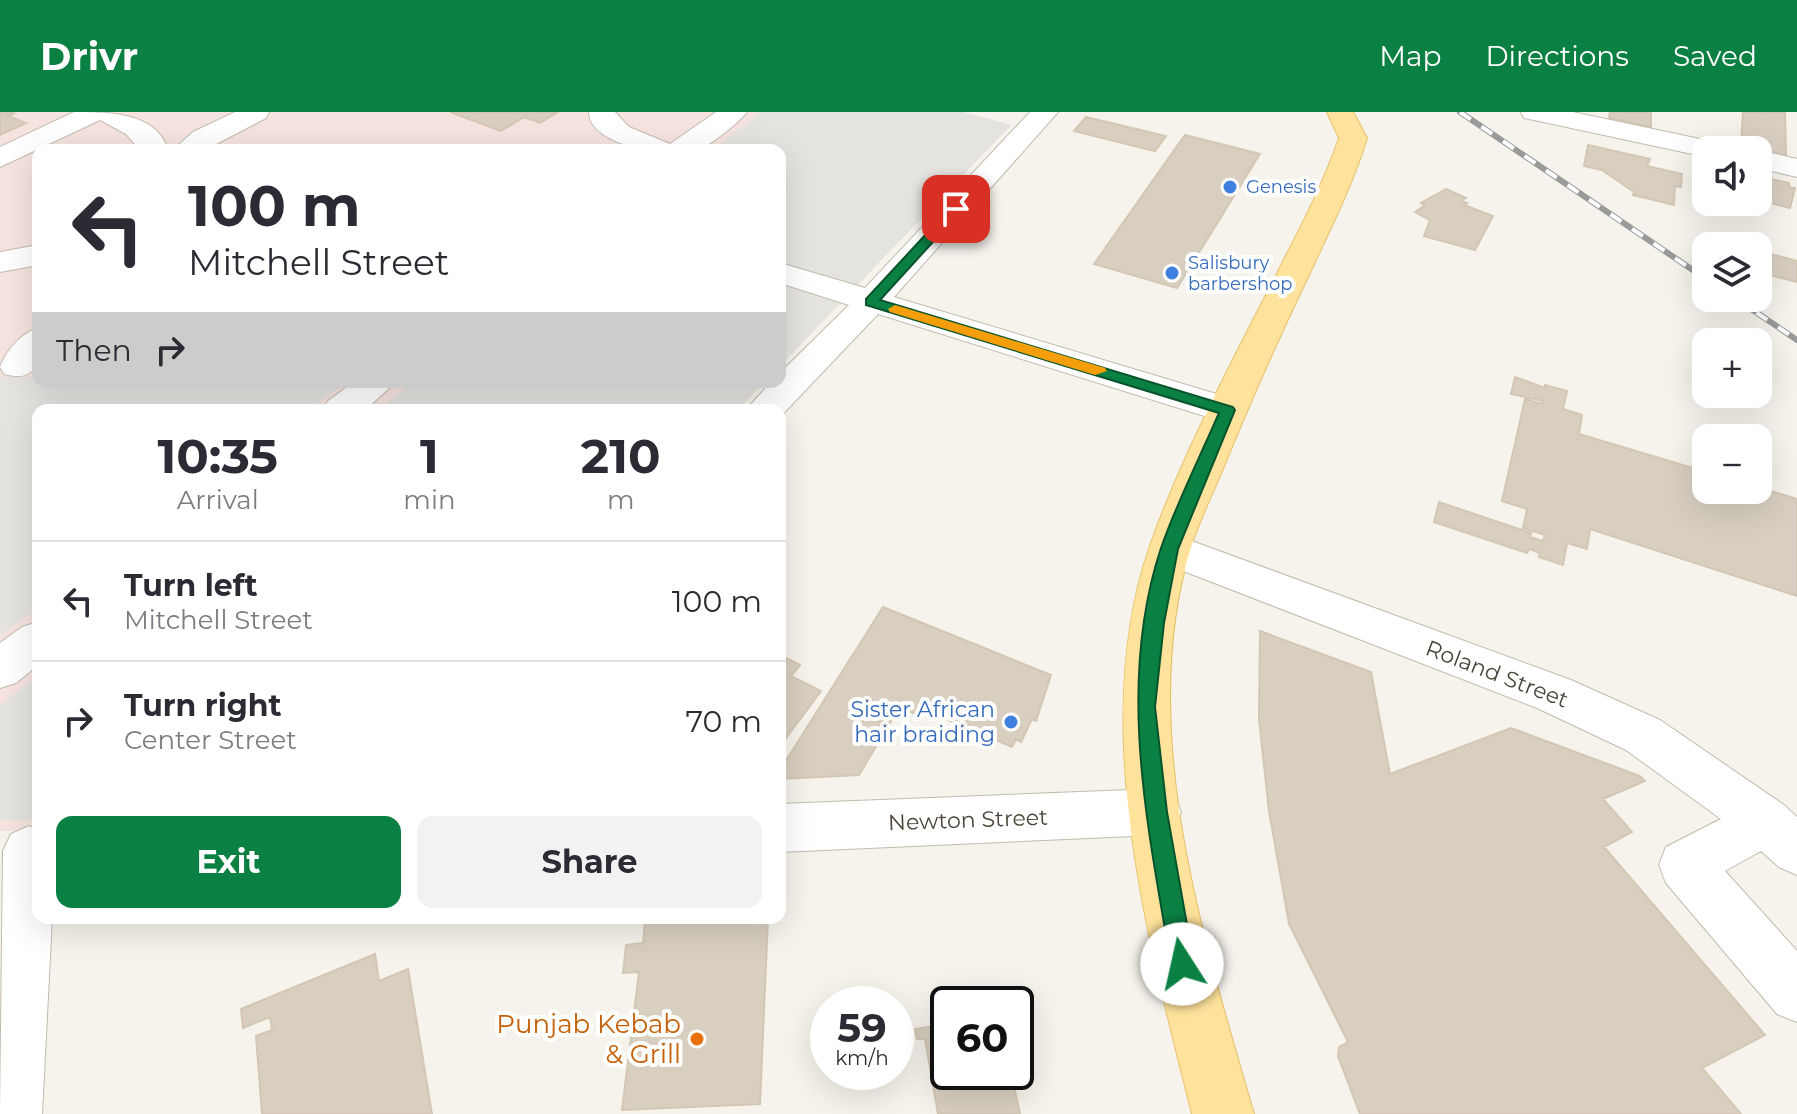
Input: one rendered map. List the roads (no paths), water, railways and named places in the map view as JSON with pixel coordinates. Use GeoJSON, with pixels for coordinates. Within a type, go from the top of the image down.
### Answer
{"type":"FeatureCollection","features":[{"type":"Feature","properties":{"kind":"main road"},"geometry":{"type":"LineString","coordinates":[[1223,1114],[1182,964],[1156,812],[1146,707],[1155,623],[1170,549],[1227,410],[1340,178],[1353,138],[1340,112]]}},
{"type":"Feature","properties":{"kind":"street"},"geometry":{"type":"LineString","coordinates":[[0,158],[96,112]]}},
{"type":"Feature","properties":{"kind":"street"},"geometry":{"type":"LineString","coordinates":[[105,112],[150,132]]}},
{"type":"Feature","properties":{"kind":"street"},"geometry":{"type":"LineString","coordinates":[[195,144],[256,112]]}},
{"type":"Feature","properties":{"kind":"street"},"geometry":{"type":"LineString","coordinates":[[688,144],[734,112]]}},
{"type":"Feature","properties":{"kind":"street"},"geometry":{"type":"LineString","coordinates":[[771,404],[871,302],[1045,112]]}},
{"type":"Feature","properties":{"kind":"street"},"geometry":{"type":"LineString","coordinates":[[1534,112],[1692,145]]}},
{"type":"Feature","properties":{"kind":"street"},"geometry":{"type":"LineString","coordinates":[[605,114],[619,133],[646,144]]}},
{"type":"Feature","properties":{"kind":"street"},"geometry":{"type":"LineString","coordinates":[[1772,162],[1797,168]]}},
{"type":"Feature","properties":{"kind":"street"},"geometry":{"type":"LineString","coordinates":[[0,262],[28,240]]}},
{"type":"Feature","properties":{"kind":"street"},"geometry":{"type":"LineString","coordinates":[[786,275],[1227,410]]}},
{"type":"Feature","properties":{"kind":"street"},"geometry":{"type":"LineString","coordinates":[[349,404],[370,388]]}},
{"type":"Feature","properties":{"kind":"street","name":"Roland Street"},"geometry":{"type":"LineString","coordinates":[[1170,549],[1554,694],[1643,735],[1782,836]]}},
{"type":"Feature","properties":{"kind":"street"},"geometry":{"type":"LineString","coordinates":[[0,669],[32,645]]}},
{"type":"Feature","properties":{"kind":"street","name":"Newton Street"},"geometry":{"type":"LineString","coordinates":[[786,828],[1156,812]]}},
{"type":"Feature","properties":{"kind":"street"},"geometry":{"type":"LineString","coordinates":[[1782,836],[1685,865],[1797,994]]}},
{"type":"Feature","properties":{"kind":"street"},"geometry":{"type":"LineString","coordinates":[[11,1114],[22,851]]}},
{"type":"Feature","properties":{"kind":"railway"},"geometry":{"type":"LineString","coordinates":[[1460,112],[1692,269]]}},
{"type":"Feature","properties":{"kind":"railway"},"geometry":{"type":"LineString","coordinates":[[1756,312],[1797,340]]}},
{"type":"Feature","properties":{"kind":"place","name":"Genesis"},"geometry":{"type":"Point","coordinates":[1230,187]}},
{"type":"Feature","properties":{"kind":"place","name":"Salisbury barbershop"},"geometry":{"type":"Point","coordinates":[1172,273]}},
{"type":"Feature","properties":{"kind":"place","name":"Sister African hair braiding"},"geometry":{"type":"Point","coordinates":[1011,722]}},
{"type":"Feature","properties":{"kind":"place","name":"Punjab Kebab & Grill"},"geometry":{"type":"Point","coordinates":[697,1039]}}]}
